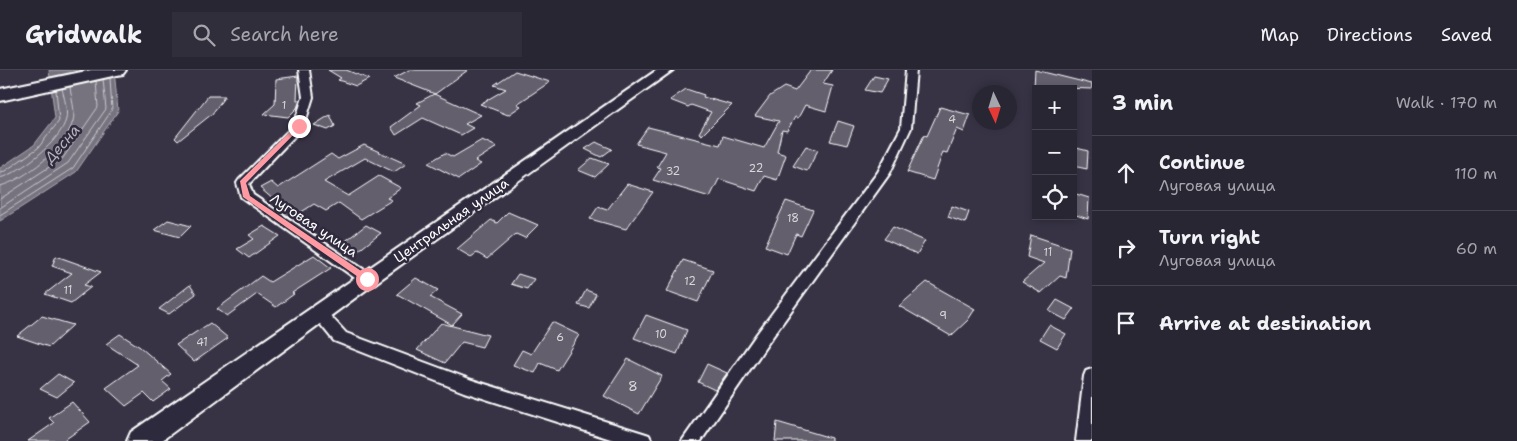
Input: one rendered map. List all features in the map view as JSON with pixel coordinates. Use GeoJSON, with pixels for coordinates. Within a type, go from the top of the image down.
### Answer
{"type":"FeatureCollection","features":[{"type":"Feature","properties":{"kind":"highway"},"geometry":{"type":"LineString","coordinates":[[7,86],[45,70]]}},
{"type":"Feature","properties":{"kind":"highway"},"geometry":{"type":"LineString","coordinates":[[7,86],[116,70]]}},
{"type":"Feature","properties":{"kind":"street","name":"Луговая улица"},"geometry":{"type":"LineString","coordinates":[[304,70],[308,97],[299,126],[243,183],[247,197],[367,279]]}},
{"type":"Feature","properties":{"kind":"street","name":"Центральная улица"},"geometry":{"type":"LineString","coordinates":[[140,441],[367,279],[666,70]]}},
{"type":"Feature","properties":{"kind":"street"},"geometry":{"type":"LineString","coordinates":[[691,441],[762,339],[884,172],[906,128],[911,70]]}},
{"type":"Feature","properties":{"kind":"street"},"geometry":{"type":"LineString","coordinates":[[320,314],[340,337],[470,388],[643,441]]}},
{"type":"Feature","properties":{"kind":"street"},"geometry":{"type":"LineString","coordinates":[[1086,441],[1092,376]]}},
{"type":"Feature","properties":{"kind":"water","name":"Десна"},"geometry":{"type":"Polygon","coordinates":[[[49,70],[114,70],[118,111],[76,172],[0,221],[0,168],[34,145],[55,118],[49,70]]]}},
{"type":"Feature","properties":{"kind":"building"},"geometry":{"type":"Polygon","coordinates":[[[328,70],[346,70],[369,79],[356,86],[338,80],[341,78],[328,70]]]}},
{"type":"Feature","properties":{"kind":"building"},"geometry":{"type":"Polygon","coordinates":[[[409,70],[468,70],[435,94],[394,78],[409,70]]]}},
{"type":"Feature","properties":{"kind":"building"},"geometry":{"type":"Polygon","coordinates":[[[811,70],[832,70],[823,84],[833,86],[826,111],[805,105],[798,118],[795,117],[787,131],[782,130],[777,152],[786,155],[777,180],[764,176],[756,191],[719,179],[710,197],[653,180],[661,168],[657,167],[666,152],[636,144],[648,127],[720,145],[723,136],[764,148],[779,121],[755,116],[770,96],[784,87],[795,91],[811,70]]]}},
{"type":"Feature","properties":{"kind":"building"},"geometry":{"type":"Polygon","coordinates":[[[1035,70],[1092,84],[1092,89],[1077,88],[1077,85],[1034,85],[1035,70]]]}},
{"type":"Feature","properties":{"kind":"building"},"geometry":{"type":"Polygon","coordinates":[[[515,71],[550,82],[517,104],[521,106],[508,115],[480,104],[506,89],[494,85],[515,71]]]}},
{"type":"Feature","properties":{"kind":"building"},"geometry":{"type":"Polygon","coordinates":[[[298,76],[297,100],[300,100],[297,108],[288,117],[264,114],[275,104],[276,79],[298,76]]]}},
{"type":"Feature","properties":{"kind":"building"},"geometry":{"type":"Polygon","coordinates":[[[874,76],[888,79],[880,93],[865,90],[874,76]]]}},
{"type":"Feature","properties":{"kind":"building"},"geometry":{"type":"Polygon","coordinates":[[[686,89],[704,95],[703,97],[732,105],[702,135],[699,133],[711,112],[691,105],[688,107],[670,100],[686,89]]]}},
{"type":"Feature","properties":{"kind":"building"},"geometry":{"type":"Polygon","coordinates":[[[434,94],[481,115],[465,124],[473,128],[461,135],[423,118],[396,135],[391,127],[421,105],[417,103],[434,94]]]}},
{"type":"Feature","properties":{"kind":"building"},"geometry":{"type":"Polygon","coordinates":[[[208,96],[225,96],[212,114],[178,141],[175,138],[208,96]]]}},
{"type":"Feature","properties":{"kind":"building"},"geometry":{"type":"Polygon","coordinates":[[[940,107],[970,115],[964,132],[957,129],[947,153],[943,152],[933,180],[907,172],[924,135],[927,136],[940,107]]]}},
{"type":"Feature","properties":{"kind":"building"},"geometry":{"type":"Polygon","coordinates":[[[330,115],[335,126],[328,130],[314,125],[330,115]]]}},
{"type":"Feature","properties":{"kind":"building"},"geometry":{"type":"Polygon","coordinates":[[[838,121],[854,126],[847,145],[830,141],[838,121]]]}},
{"type":"Feature","properties":{"kind":"building"},"geometry":{"type":"Polygon","coordinates":[[[482,140],[497,147],[475,161],[481,164],[459,179],[428,163],[445,153],[453,157],[482,140]]]}},
{"type":"Feature","properties":{"kind":"building"},"geometry":{"type":"Polygon","coordinates":[[[596,142],[612,149],[601,157],[585,149],[596,142]]]}},
{"type":"Feature","properties":{"kind":"building"},"geometry":{"type":"Polygon","coordinates":[[[364,145],[406,164],[394,172],[365,158],[324,182],[348,196],[379,176],[401,188],[387,198],[392,200],[361,219],[339,203],[326,211],[314,204],[292,218],[278,210],[282,207],[260,188],[271,182],[278,188],[331,154],[338,159],[364,145]]]}},
{"type":"Feature","properties":{"kind":"building"},"geometry":{"type":"Polygon","coordinates":[[[806,146],[818,150],[807,171],[793,166],[806,146]]]}},
{"type":"Feature","properties":{"kind":"building"},"geometry":{"type":"Polygon","coordinates":[[[1077,148],[1088,151],[1087,169],[1077,167],[1077,148]]]}},
{"type":"Feature","properties":{"kind":"building"},"geometry":{"type":"Polygon","coordinates":[[[592,158],[609,164],[595,177],[578,170],[592,158]]]}},
{"type":"Feature","properties":{"kind":"building"},"geometry":{"type":"Polygon","coordinates":[[[627,184],[653,192],[626,229],[590,219],[598,207],[607,210],[627,184]]]}},
{"type":"Feature","properties":{"kind":"building"},"geometry":{"type":"Polygon","coordinates":[[[1077,194],[1089,198],[1088,219],[1077,215],[1077,194]]]}},
{"type":"Feature","properties":{"kind":"building"},"geometry":{"type":"Polygon","coordinates":[[[786,201],[813,210],[801,236],[796,234],[787,254],[765,246],[786,201]]]}},
{"type":"Feature","properties":{"kind":"building"},"geometry":{"type":"Polygon","coordinates":[[[952,206],[969,212],[965,223],[948,217],[952,206]]]}},
{"type":"Feature","properties":{"kind":"building"},"geometry":{"type":"Polygon","coordinates":[[[508,212],[538,225],[525,238],[516,234],[487,259],[477,253],[471,257],[457,249],[491,220],[497,223],[508,212]]]}},
{"type":"Feature","properties":{"kind":"building"},"geometry":{"type":"Polygon","coordinates":[[[168,220],[191,226],[180,237],[154,230],[168,220]]]}},
{"type":"Feature","properties":{"kind":"building"},"geometry":{"type":"Polygon","coordinates":[[[366,225],[381,233],[354,254],[339,246],[366,225]]]}},
{"type":"Feature","properties":{"kind":"building"},"geometry":{"type":"Polygon","coordinates":[[[264,226],[280,236],[249,258],[237,249],[254,239],[249,235],[264,226]]]}},
{"type":"Feature","properties":{"kind":"building"},"geometry":{"type":"Polygon","coordinates":[[[893,227],[925,241],[917,254],[884,239],[893,227]]]}},
{"type":"Feature","properties":{"kind":"building"},"geometry":{"type":"Polygon","coordinates":[[[1031,235],[1070,248],[1066,278],[1060,276],[1041,293],[1022,282],[1044,263],[1027,257],[1031,235]]]}},
{"type":"Feature","properties":{"kind":"building"},"geometry":{"type":"Polygon","coordinates":[[[314,255],[331,268],[292,293],[294,294],[276,307],[257,294],[227,316],[217,309],[261,276],[270,282],[314,255]]]}},
{"type":"Feature","properties":{"kind":"building"},"geometry":{"type":"Polygon","coordinates":[[[56,256],[101,272],[84,285],[91,287],[71,303],[45,294],[72,273],[52,266],[56,256]]]}},
{"type":"Feature","properties":{"kind":"building"},"geometry":{"type":"Polygon","coordinates":[[[683,260],[713,270],[698,302],[667,291],[683,260]]]}},
{"type":"Feature","properties":{"kind":"building"},"geometry":{"type":"Polygon","coordinates":[[[518,274],[534,279],[527,289],[511,284],[518,274]]]}},
{"type":"Feature","properties":{"kind":"building"},"geometry":{"type":"Polygon","coordinates":[[[416,278],[438,290],[430,297],[462,314],[452,325],[397,294],[416,278]]]}},
{"type":"Feature","properties":{"kind":"building"},"geometry":{"type":"Polygon","coordinates":[[[927,282],[975,309],[968,320],[951,336],[899,306],[927,282]]]}},
{"type":"Feature","properties":{"kind":"building"},"geometry":{"type":"Polygon","coordinates":[[[190,285],[196,294],[169,314],[159,309],[190,285]]]}},
{"type":"Feature","properties":{"kind":"building"},"geometry":{"type":"Polygon","coordinates":[[[586,290],[596,294],[589,308],[578,305],[586,290]]]}},
{"type":"Feature","properties":{"kind":"building"},"geometry":{"type":"Polygon","coordinates":[[[1057,300],[1074,309],[1066,320],[1049,311],[1057,300]]]}},
{"type":"Feature","properties":{"kind":"building"},"geometry":{"type":"Polygon","coordinates":[[[646,315],[687,330],[677,354],[634,338],[646,315]]]}},
{"type":"Feature","properties":{"kind":"building"},"geometry":{"type":"Polygon","coordinates":[[[42,316],[73,325],[49,347],[17,336],[42,316]]]}},
{"type":"Feature","properties":{"kind":"building"},"geometry":{"type":"Polygon","coordinates":[[[552,322],[579,335],[557,370],[540,363],[535,373],[513,365],[522,350],[531,354],[552,322]]]}},
{"type":"Feature","properties":{"kind":"building"},"geometry":{"type":"Polygon","coordinates":[[[210,323],[228,338],[194,362],[176,345],[210,323]]]}},
{"type":"Feature","properties":{"kind":"building"},"geometry":{"type":"Polygon","coordinates":[[[441,323],[488,335],[482,347],[462,342],[445,363],[417,350],[441,323]]]}},
{"type":"Feature","properties":{"kind":"building"},"geometry":{"type":"Polygon","coordinates":[[[1049,325],[1066,334],[1057,348],[1040,339],[1049,325]]]}},
{"type":"Feature","properties":{"kind":"building"},"geometry":{"type":"Polygon","coordinates":[[[120,334],[140,347],[171,374],[162,381],[171,389],[153,402],[144,393],[126,406],[106,388],[138,365],[106,344],[120,334]]]}},
{"type":"Feature","properties":{"kind":"building"},"geometry":{"type":"Polygon","coordinates":[[[628,359],[662,376],[639,414],[604,396],[628,359]]]}},
{"type":"Feature","properties":{"kind":"building"},"geometry":{"type":"Polygon","coordinates":[[[707,364],[727,373],[715,390],[698,382],[707,364]]]}},
{"type":"Feature","properties":{"kind":"building"},"geometry":{"type":"Polygon","coordinates":[[[58,374],[74,383],[57,397],[40,389],[58,374]]]}},
{"type":"Feature","properties":{"kind":"building"},"geometry":{"type":"Polygon","coordinates":[[[72,402],[90,422],[63,441],[28,441],[54,423],[49,418],[72,402]]]}},
{"type":"Feature","properties":{"kind":"building"},"geometry":{"type":"Polygon","coordinates":[[[777,422],[831,438],[831,441],[775,441],[777,422]]]}},
{"type":"Feature","properties":{"kind":"route"},"geometry":{"type":"LineString","coordinates":[[299,126],[243,183],[247,197],[367,279]]}}]}
